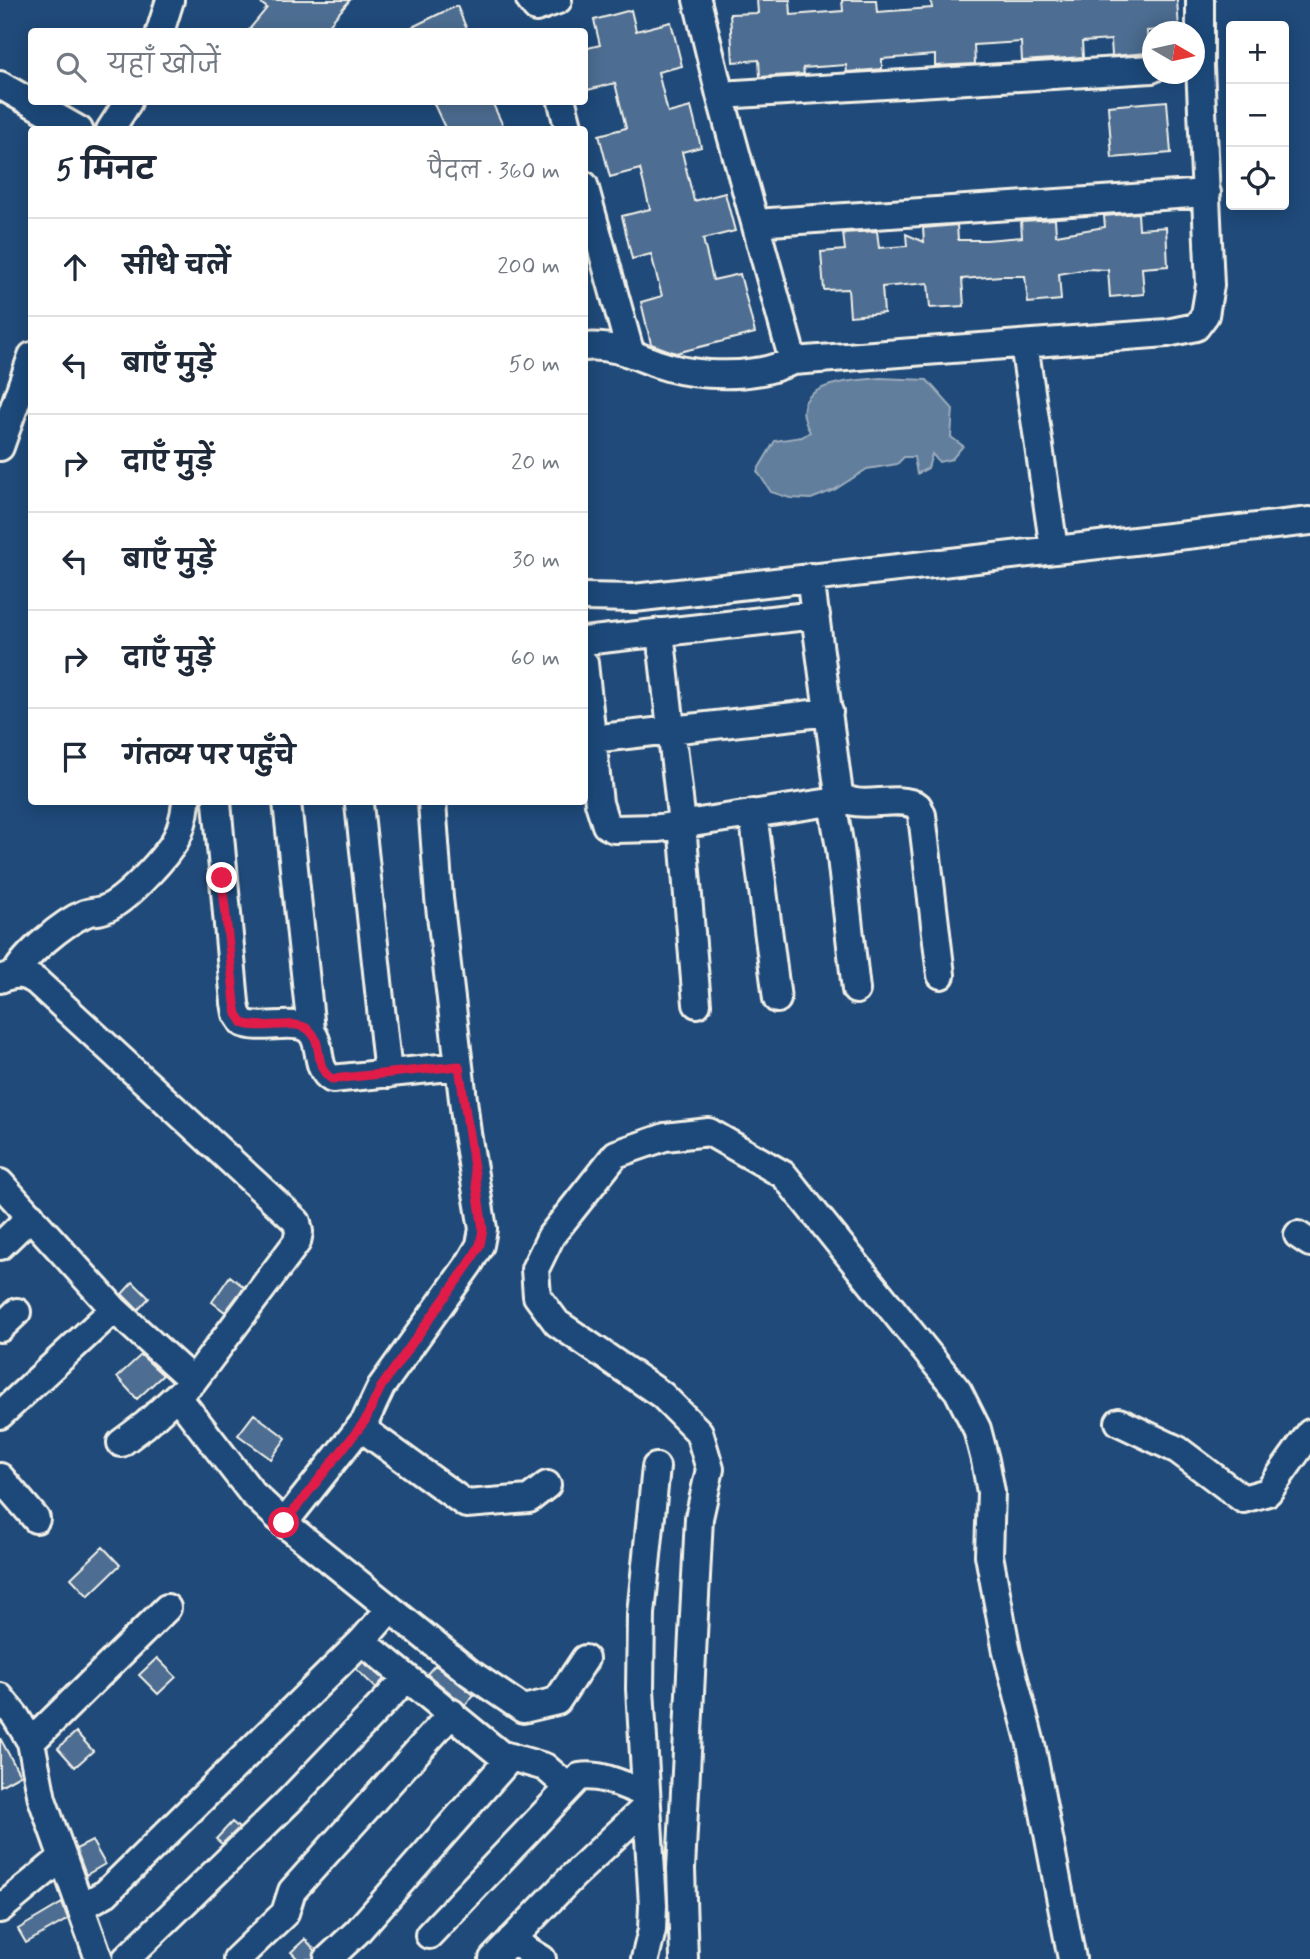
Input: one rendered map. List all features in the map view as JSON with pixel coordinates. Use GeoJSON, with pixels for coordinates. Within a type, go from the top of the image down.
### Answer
{"type":"FeatureCollection","features":[{"type":"Feature","properties":{"kind":"street"},"geometry":{"type":"LineString","coordinates":[[161,28],[170,0]]}},
{"type":"Feature","properties":{"kind":"street"},"geometry":{"type":"LineString","coordinates":[[697,0],[720,95],[793,361]]}},
{"type":"Feature","properties":{"kind":"street"},"geometry":{"type":"LineString","coordinates":[[1199,21],[1200,0]]}},
{"type":"Feature","properties":{"kind":"street"},"geometry":{"type":"LineString","coordinates":[[720,95],[1142,70]]}},
{"type":"Feature","properties":{"kind":"street"},"geometry":{"type":"LineString","coordinates":[[588,347],[631,351],[659,364],[684,371],[721,374],[762,371],[793,361],[1167,332],[1196,327],[1205,315],[1210,285],[1199,84]]}},
{"type":"Feature","properties":{"kind":"street"},"geometry":{"type":"LineString","coordinates":[[0,85],[28,101]]}},
{"type":"Feature","properties":{"kind":"street"},"geometry":{"type":"LineString","coordinates":[[35,105],[72,126]]}},
{"type":"Feature","properties":{"kind":"street"},"geometry":{"type":"LineString","coordinates":[[113,126],[126,105]]}},
{"type":"Feature","properties":{"kind":"street"},"geometry":{"type":"LineString","coordinates":[[563,105],[568,126]]}},
{"type":"Feature","properties":{"kind":"street"},"geometry":{"type":"LineString","coordinates":[[755,223],[1207,193]]}},
{"type":"Feature","properties":{"kind":"street"},"geometry":{"type":"LineString","coordinates":[[588,199],[631,351]]}},
{"type":"Feature","properties":{"kind":"street"},"geometry":{"type":"LineString","coordinates":[[1024,344],[1055,549]]}},
{"type":"Feature","properties":{"kind":"street"},"geometry":{"type":"LineString","coordinates":[[0,447],[10,383],[28,361]]}},
{"type":"Feature","properties":{"kind":"street"},"geometry":{"type":"LineString","coordinates":[[588,597],[634,598],[1310,520]]}},
{"type":"Feature","properties":{"kind":"street"},"geometry":{"type":"LineString","coordinates":[[810,577],[839,794],[840,848],[856,989]]}},
{"type":"Feature","properties":{"kind":"street"},"geometry":{"type":"LineString","coordinates":[[588,641],[816,615]]}},
{"type":"Feature","properties":{"kind":"street"},"geometry":{"type":"LineString","coordinates":[[660,632],[682,824],[697,1004]]}},
{"type":"Feature","properties":{"kind":"street"},"geometry":{"type":"LineString","coordinates":[[588,701],[599,803],[606,825],[614,829],[682,824],[838,801],[901,801],[918,806],[922,815],[942,975]]}},
{"type":"Feature","properties":{"kind":"street"},"geometry":{"type":"LineString","coordinates":[[592,739],[829,712]]}},
{"type":"Feature","properties":{"kind":"street"},"geometry":{"type":"LineString","coordinates":[[8,976],[33,950],[83,914],[103,910],[114,904],[157,863],[172,845],[186,805]]}},
{"type":"Feature","properties":{"kind":"street"},"geometry":{"type":"LineString","coordinates":[[217,805],[237,1014],[243,1023],[251,1026],[292,1025],[303,1026],[311,1031]]}},
{"type":"Feature","properties":{"kind":"street"},"geometry":{"type":"LineString","coordinates":[[286,805],[311,1031],[325,1075],[332,1079],[459,1066]]}},
{"type":"Feature","properties":{"kind":"street"},"geometry":{"type":"LineString","coordinates":[[359,805],[388,1074]]}},
{"type":"Feature","properties":{"kind":"street"},"geometry":{"type":"LineString","coordinates":[[284,1523],[365,1421],[381,1387],[480,1245],[482,1215],[474,1179],[459,1066],[439,898],[432,805]]}},
{"type":"Feature","properties":{"kind":"street"},"geometry":{"type":"LineString","coordinates":[[753,813],[777,999]]}},
{"type":"Feature","properties":{"kind":"street"},"geometry":{"type":"LineString","coordinates":[[8,976],[27,975],[36,981],[297,1222],[297,1242],[185,1388],[121,1443]]}},
{"type":"Feature","properties":{"kind":"street"},"geometry":{"type":"LineString","coordinates":[[684,1959],[681,1869],[699,1518],[710,1469],[699,1432],[662,1395],[557,1323],[537,1296],[535,1269],[551,1236],[616,1154],[664,1137],[709,1132],[784,1175],[958,1391],[977,1429],[991,1492],[989,1555],[993,1581],[1007,1652],[1031,1744],[1072,1959]]}},
{"type":"Feature","properties":{"kind":"street"},"geometry":{"type":"LineString","coordinates":[[0,1183],[185,1388],[252,1493],[284,1523],[470,1674],[523,1709],[557,1701],[585,1659]]}},
{"type":"Feature","properties":{"kind":"street"},"geometry":{"type":"LineString","coordinates":[[0,1246],[30,1216]]}},
{"type":"Feature","properties":{"kind":"street"},"geometry":{"type":"LineString","coordinates":[[0,1415],[114,1309]]}},
{"type":"Feature","properties":{"kind":"street"},"geometry":{"type":"LineString","coordinates":[[365,1421],[367,1432],[466,1504],[529,1499],[547,1485]]}},
{"type":"Feature","properties":{"kind":"street"},"geometry":{"type":"LineString","coordinates":[[1119,1422],[1178,1450],[1243,1499],[1268,1492],[1310,1433]]}},
{"type":"Feature","properties":{"kind":"street"},"geometry":{"type":"LineString","coordinates":[[645,1959],[652,1930],[653,1905],[640,1689],[641,1614],[656,1467]]}},
{"type":"Feature","properties":{"kind":"street"},"geometry":{"type":"LineString","coordinates":[[0,1477],[36,1519]]}},
{"type":"Feature","properties":{"kind":"street"},"geometry":{"type":"LineString","coordinates":[[31,1742],[167,1608]]}},
{"type":"Feature","properties":{"kind":"street"},"geometry":{"type":"LineString","coordinates":[[81,1908],[106,1894],[362,1641],[390,1609]]}},
{"type":"Feature","properties":{"kind":"street"},"geometry":{"type":"LineString","coordinates":[[362,1641],[500,1754],[545,1767],[569,1786]]}},
{"type":"Feature","properties":{"kind":"street"},"geometry":{"type":"LineString","coordinates":[[125,1959],[290,1800],[407,1678]]}},
{"type":"Feature","properties":{"kind":"street"},"geometry":{"type":"LineString","coordinates":[[0,1697],[31,1742],[42,1798],[99,1959]]}},
{"type":"Feature","properties":{"kind":"street"},"geometry":{"type":"LineString","coordinates":[[237,1959],[285,1913],[292,1891],[452,1713]]}},
{"type":"Feature","properties":{"kind":"street"},"geometry":{"type":"LineString","coordinates":[[328,1959],[356,1932],[511,1757]]}},
{"type":"Feature","properties":{"kind":"street"},"geometry":{"type":"LineString","coordinates":[[429,1935],[579,1777],[589,1775],[646,1800]]}},
{"type":"Feature","properties":{"kind":"street"},"geometry":{"type":"LineString","coordinates":[[502,1950],[646,1800]]}},
{"type":"Feature","properties":{"kind":"street"},"geometry":{"type":"LineString","coordinates":[[0,1909],[63,1857]]}},
{"type":"Feature","properties":{"kind":"street"},"geometry":{"type":"LineString","coordinates":[[502,1950],[542,1959]]}},
{"type":"Feature","properties":{"kind":"water"},"geometry":{"type":"Polygon","coordinates":[[[880,378],[927,380],[953,409],[951,437],[963,446],[952,459],[939,462],[932,454],[928,468],[917,474],[914,457],[904,457],[897,464],[867,469],[834,490],[811,499],[790,498],[771,492],[757,471],[775,441],[802,437],[810,432],[804,416],[805,403],[812,394],[837,383],[880,378]]]}},
{"type":"Feature","properties":{"kind":"building"},"geometry":{"type":"Polygon","coordinates":[[[257,0],[350,0],[326,28],[250,28],[267,8],[257,0]]]}},
{"type":"Feature","properties":{"kind":"building"},"geometry":{"type":"Polygon","coordinates":[[[757,0],[790,0],[791,15],[843,11],[842,0],[876,0],[877,12],[932,8],[931,0],[1177,0],[1178,21],[1142,21],[1142,54],[1112,56],[1111,40],[1082,42],[1083,57],[1022,61],[1021,42],[974,45],[975,64],[935,66],[935,55],[882,59],[882,69],[847,72],[846,65],[803,68],[804,74],[760,77],[759,60],[733,62],[730,14],[758,13],[757,0]]]}},
{"type":"Feature","properties":{"kind":"building"},"geometry":{"type":"Polygon","coordinates":[[[457,6],[466,28],[410,28],[457,6]]]}},
{"type":"Feature","properties":{"kind":"building"},"geometry":{"type":"Polygon","coordinates":[[[631,10],[636,31],[671,22],[682,66],[658,72],[668,113],[691,107],[701,147],[682,152],[694,201],[725,193],[735,231],[703,239],[713,280],[740,274],[755,333],[676,353],[651,344],[641,302],[662,296],[651,254],[632,259],[622,216],[650,209],[640,169],[610,177],[599,135],[626,128],[615,83],[588,90],[588,48],[600,45],[594,20],[631,10]]]}},
{"type":"Feature","properties":{"kind":"building"},"geometry":{"type":"Polygon","coordinates":[[[1167,101],[1171,153],[1112,158],[1108,106],[1167,101]]]}},
{"type":"Feature","properties":{"kind":"building"},"geometry":{"type":"Polygon","coordinates":[[[434,105],[493,105],[503,126],[444,126],[434,105]]]}},
{"type":"Feature","properties":{"kind":"building"},"geometry":{"type":"Polygon","coordinates":[[[1138,213],[1139,229],[1166,227],[1168,266],[1142,268],[1144,294],[1110,297],[1108,270],[1087,269],[1059,274],[1061,300],[1028,303],[1025,276],[1001,276],[962,279],[964,306],[930,308],[928,283],[882,287],[884,313],[850,316],[848,289],[824,290],[821,252],[845,250],[843,233],[877,231],[879,248],[907,246],[906,234],[924,242],[923,228],[957,225],[958,240],[986,240],[1022,237],[1021,221],[1055,219],[1056,235],[1105,227],[1104,216],[1138,213]]]}},
{"type":"Feature","properties":{"kind":"building"},"geometry":{"type":"Polygon","coordinates":[[[230,1276],[244,1287],[225,1312],[212,1302],[230,1276]]]}},
{"type":"Feature","properties":{"kind":"building"},"geometry":{"type":"Polygon","coordinates":[[[133,1282],[149,1298],[138,1310],[122,1294],[133,1282]]]}},
{"type":"Feature","properties":{"kind":"building"},"geometry":{"type":"Polygon","coordinates":[[[141,1355],[163,1375],[137,1399],[117,1377],[141,1355]]]}},
{"type":"Feature","properties":{"kind":"building"},"geometry":{"type":"Polygon","coordinates":[[[254,1414],[286,1438],[271,1459],[238,1435],[254,1414]]]}},
{"type":"Feature","properties":{"kind":"building"},"geometry":{"type":"Polygon","coordinates":[[[103,1547],[120,1565],[88,1596],[71,1578],[103,1547]]]}},
{"type":"Feature","properties":{"kind":"building"},"geometry":{"type":"Polygon","coordinates":[[[157,1658],[176,1677],[158,1694],[139,1675],[157,1658]]]}},
{"type":"Feature","properties":{"kind":"building"},"geometry":{"type":"Polygon","coordinates":[[[363,1662],[384,1679],[376,1688],[356,1669],[363,1662]]]}},
{"type":"Feature","properties":{"kind":"building"},"geometry":{"type":"Polygon","coordinates":[[[435,1665],[474,1695],[465,1705],[427,1674],[435,1665]]]}},
{"type":"Feature","properties":{"kind":"building"},"geometry":{"type":"Polygon","coordinates":[[[76,1732],[93,1751],[75,1767],[58,1748],[76,1732]]]}},
{"type":"Feature","properties":{"kind":"building"},"geometry":{"type":"Polygon","coordinates":[[[0,1738],[20,1775],[0,1786],[0,1738]]]}},
{"type":"Feature","properties":{"kind":"building"},"geometry":{"type":"Polygon","coordinates":[[[232,1822],[239,1828],[222,1844],[216,1839],[232,1822]]]}},
{"type":"Feature","properties":{"kind":"building"},"geometry":{"type":"Polygon","coordinates":[[[92,1841],[105,1864],[86,1875],[76,1849],[92,1841]]]}},
{"type":"Feature","properties":{"kind":"building"},"geometry":{"type":"Polygon","coordinates":[[[62,1903],[68,1919],[26,1943],[18,1929],[62,1903]]]}},
{"type":"Feature","properties":{"kind":"building"},"geometry":{"type":"Polygon","coordinates":[[[305,1939],[315,1950],[313,1959],[298,1959],[291,1952],[305,1939]]]}},
{"type":"Feature","properties":{"kind":"route"},"geometry":{"type":"LineString","coordinates":[[222,878],[235,1003],[237,1014],[243,1023],[260,1027],[303,1026],[311,1031],[321,1066],[325,1075],[332,1079],[459,1066],[474,1179],[482,1215],[480,1245],[469,1264],[381,1387],[365,1421],[284,1523]]}}]}
